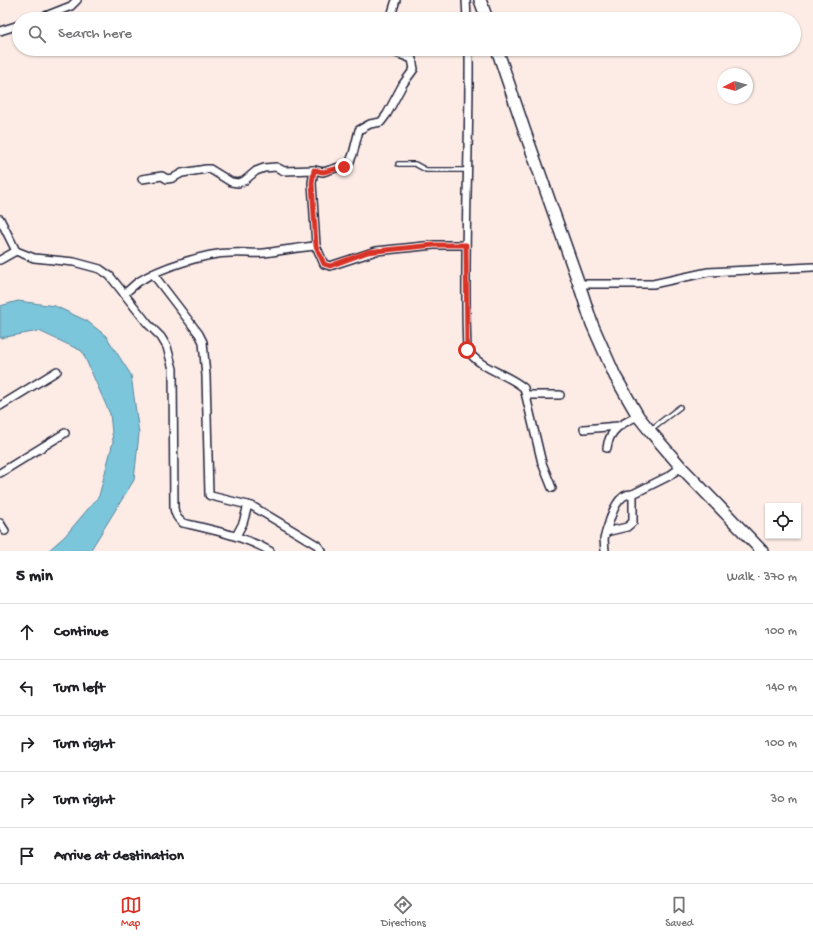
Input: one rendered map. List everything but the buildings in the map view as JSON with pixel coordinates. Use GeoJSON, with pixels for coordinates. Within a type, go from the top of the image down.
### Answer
{"type":"FeatureCollection","features":[{"type":"Feature","properties":{"kind":"main road"},"geometry":{"type":"LineString","coordinates":[[480,0],[484,12]]}},
{"type":"Feature","properties":{"kind":"main road"},"geometry":{"type":"LineString","coordinates":[[499,56],[592,324],[615,376],[638,416],[650,431],[681,467],[762,551]]}},
{"type":"Feature","properties":{"kind":"street"},"geometry":{"type":"LineString","coordinates":[[56,12],[71,6],[77,0]]}},
{"type":"Feature","properties":{"kind":"street"},"geometry":{"type":"LineString","coordinates":[[392,12],[396,0]]}},
{"type":"Feature","properties":{"kind":"street"},"geometry":{"type":"LineString","coordinates":[[466,0],[467,12]]}},
{"type":"Feature","properties":{"kind":"street"},"geometry":{"type":"LineString","coordinates":[[0,31],[12,27]]}},
{"type":"Feature","properties":{"kind":"street"},"geometry":{"type":"LineString","coordinates":[[142,178],[162,176],[167,179],[173,178],[182,173],[210,169],[231,182],[238,183],[256,171],[264,168],[276,167],[284,171],[314,170],[323,172],[348,164],[353,154],[359,130],[370,124],[381,122],[403,84],[414,69],[412,60],[403,56]]}},
{"type":"Feature","properties":{"kind":"street"},"geometry":{"type":"LineString","coordinates":[[468,56],[468,170],[466,245],[467,350],[473,358],[494,372],[524,388],[527,395],[542,463],[552,488]]}},
{"type":"Feature","properties":{"kind":"street"},"geometry":{"type":"LineString","coordinates":[[314,170],[312,187],[316,246],[324,264],[330,266],[368,252],[434,245],[466,245]]}},
{"type":"Feature","properties":{"kind":"street"},"geometry":{"type":"LineString","coordinates":[[0,218],[16,251],[34,258],[74,262],[100,268],[110,276],[148,324],[161,337],[167,347],[173,369],[174,514],[178,520],[183,523],[236,536],[260,545],[270,551]]}},
{"type":"Feature","properties":{"kind":"street"},"geometry":{"type":"LineString","coordinates":[[124,294],[139,282],[153,274],[188,261],[210,255],[231,253],[264,253],[316,246]]}},
{"type":"Feature","properties":{"kind":"street"},"geometry":{"type":"LineString","coordinates":[[0,260],[16,251]]}},
{"type":"Feature","properties":{"kind":"street"},"geometry":{"type":"LineString","coordinates":[[579,284],[653,284],[708,272],[813,267]]}},
{"type":"Feature","properties":{"kind":"street"},"geometry":{"type":"LineString","coordinates":[[153,274],[199,334],[203,342],[206,376],[209,495],[248,507],[317,545],[322,551]]}},
{"type":"Feature","properties":{"kind":"street"},"geometry":{"type":"LineString","coordinates":[[0,406],[57,371]]}},
{"type":"Feature","properties":{"kind":"street"},"geometry":{"type":"LineString","coordinates":[[527,395],[560,395]]}},
{"type":"Feature","properties":{"kind":"street"},"geometry":{"type":"LineString","coordinates":[[584,429],[618,426],[638,416]]}},
{"type":"Feature","properties":{"kind":"street"},"geometry":{"type":"LineString","coordinates":[[607,448],[609,437],[618,426]]}},
{"type":"Feature","properties":{"kind":"street"},"geometry":{"type":"LineString","coordinates":[[0,473],[65,433]]}},
{"type":"Feature","properties":{"kind":"street"},"geometry":{"type":"LineString","coordinates":[[605,551],[604,539],[610,519],[619,500],[628,494],[633,494],[669,476],[681,467]]}},
{"type":"Feature","properties":{"kind":"street"},"geometry":{"type":"LineString","coordinates":[[606,532],[627,527],[632,522],[633,494]]}},
{"type":"Feature","properties":{"kind":"street"},"geometry":{"type":"LineString","coordinates":[[236,536],[248,507]]}},
{"type":"Feature","properties":{"kind":"street"},"geometry":{"type":"LineString","coordinates":[[0,523],[5,531]]}},
{"type":"Feature","properties":{"kind":"lane"},"geometry":{"type":"LineString","coordinates":[[398,164],[415,164],[426,170],[468,170]]}},
{"type":"Feature","properties":{"kind":"lane"},"geometry":{"type":"LineString","coordinates":[[650,431],[680,407]]}},
{"type":"Feature","properties":{"kind":"water"},"geometry":{"type":"Polygon","coordinates":[[[18,301],[55,306],[87,321],[106,336],[131,375],[139,434],[134,480],[90,551],[48,551],[65,536],[99,496],[113,442],[110,414],[82,351],[39,331],[0,338],[0,306],[18,301]]]}},
{"type":"Feature","properties":{"kind":"route"},"geometry":{"type":"LineString","coordinates":[[344,167],[323,172],[314,170],[312,183],[316,246],[324,264],[330,266],[368,252],[390,249],[434,245],[466,245],[467,350]]}}]}
